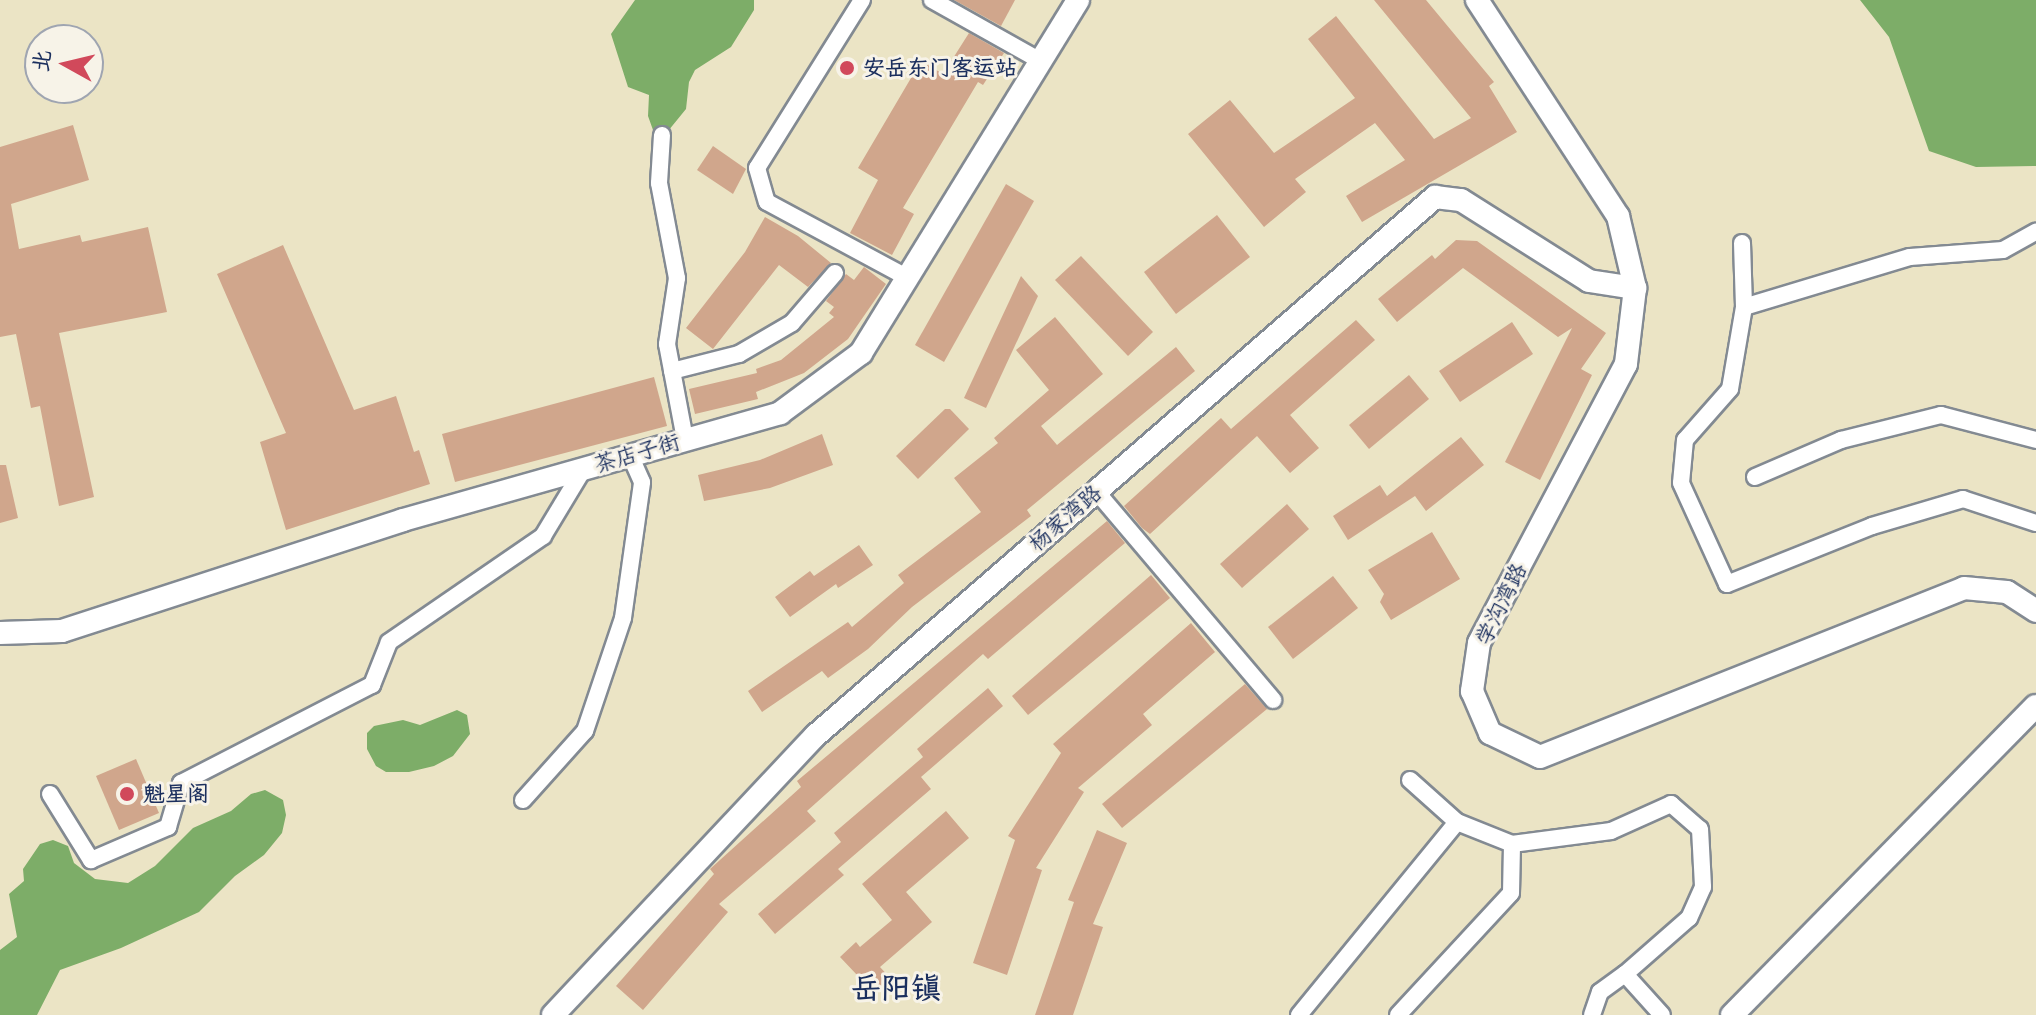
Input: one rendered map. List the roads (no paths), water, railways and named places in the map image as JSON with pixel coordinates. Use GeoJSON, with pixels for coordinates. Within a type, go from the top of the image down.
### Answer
{"type":"FeatureCollection","features":[{"type":"Feature","properties":{"kind":"street"},"geometry":{"type":"LineString","coordinates":[[862,0],[757,168],[767,202],[908,278]]}},
{"type":"Feature","properties":{"kind":"street"},"geometry":{"type":"LineString","coordinates":[[932,0],[1039,60]]}},
{"type":"Feature","properties":{"kind":"street","name":"茶店子街"},"geometry":{"type":"LineString","coordinates":[[0,633],[62,631],[403,520],[780,413],[861,353],[1078,0]]}},
{"type":"Feature","properties":{"kind":"street","name":"学沟湾路"},"geometry":{"type":"LineString","coordinates":[[1477,0],[1618,216],[1635,288],[1626,364],[1479,643],[1472,691],[1490,733],[1540,757],[1964,588],[2007,592],[2036,611]]}},
{"type":"Feature","properties":{"kind":"street"},"geometry":{"type":"LineString","coordinates":[[662,135],[659,183],[677,278],[667,344],[685,439]]}},
{"type":"Feature","properties":{"kind":"street","name":"杨家湾路"},"geometry":{"type":"LineString","coordinates":[[553,1015],[815,736],[1435,197],[1461,200],[1589,281],[1635,288]]}},
{"type":"Feature","properties":{"kind":"street"},"geometry":{"type":"LineString","coordinates":[[1744,307],[1910,257],[2003,250],[2036,232]]}},
{"type":"Feature","properties":{"kind":"street"},"geometry":{"type":"LineString","coordinates":[[1742,243],[1744,307],[1730,389],[1685,440],[1681,483],[1727,584],[1872,526],[1963,499],[2036,523]]}},
{"type":"Feature","properties":{"kind":"street"},"geometry":{"type":"LineString","coordinates":[[672,371],[739,354],[792,323],[835,273]]}},
{"type":"Feature","properties":{"kind":"street"},"geometry":{"type":"LineString","coordinates":[[1755,477],[1841,440],[1941,415],[2036,440]]}},
{"type":"Feature","properties":{"kind":"street"},"geometry":{"type":"LineString","coordinates":[[523,800],[585,731],[623,618],[642,482],[630,455]]}},
{"type":"Feature","properties":{"kind":"street"},"geometry":{"type":"LineString","coordinates":[[50,794],[91,860],[168,827],[181,783],[372,685],[389,642],[543,536],[584,468]]}},
{"type":"Feature","properties":{"kind":"street"},"geometry":{"type":"LineString","coordinates":[[1096,491],[1273,700]]}},
{"type":"Feature","properties":{"kind":"street"},"geometry":{"type":"LineString","coordinates":[[1732,1015],[2036,706]]}},
{"type":"Feature","properties":{"kind":"street"},"geometry":{"type":"LineString","coordinates":[[1410,780],[1457,822],[1512,844],[1611,831],[1671,804],[1700,829],[1703,887],[1689,918],[1600,992],[1592,1015]]}},
{"type":"Feature","properties":{"kind":"street"},"geometry":{"type":"LineString","coordinates":[[1299,1015],[1457,822]]}},
{"type":"Feature","properties":{"kind":"street"},"geometry":{"type":"LineString","coordinates":[[1398,1015],[1511,893],[1512,844]]}},
{"type":"Feature","properties":{"kind":"street"},"geometry":{"type":"LineString","coordinates":[[1625,974],[1662,1015]]}},
{"type":"Feature","properties":{"kind":"place","name":"安岳东门客运站"},"geometry":{"type":"Point","coordinates":[847,68]}},
{"type":"Feature","properties":{"kind":"place","name":"魁星阁"},"geometry":{"type":"Point","coordinates":[127,794]}},
{"type":"Feature","properties":{"kind":"district","name":"岳阳镇"},"geometry":{"type":"Point","coordinates":[896,988]}}]}
